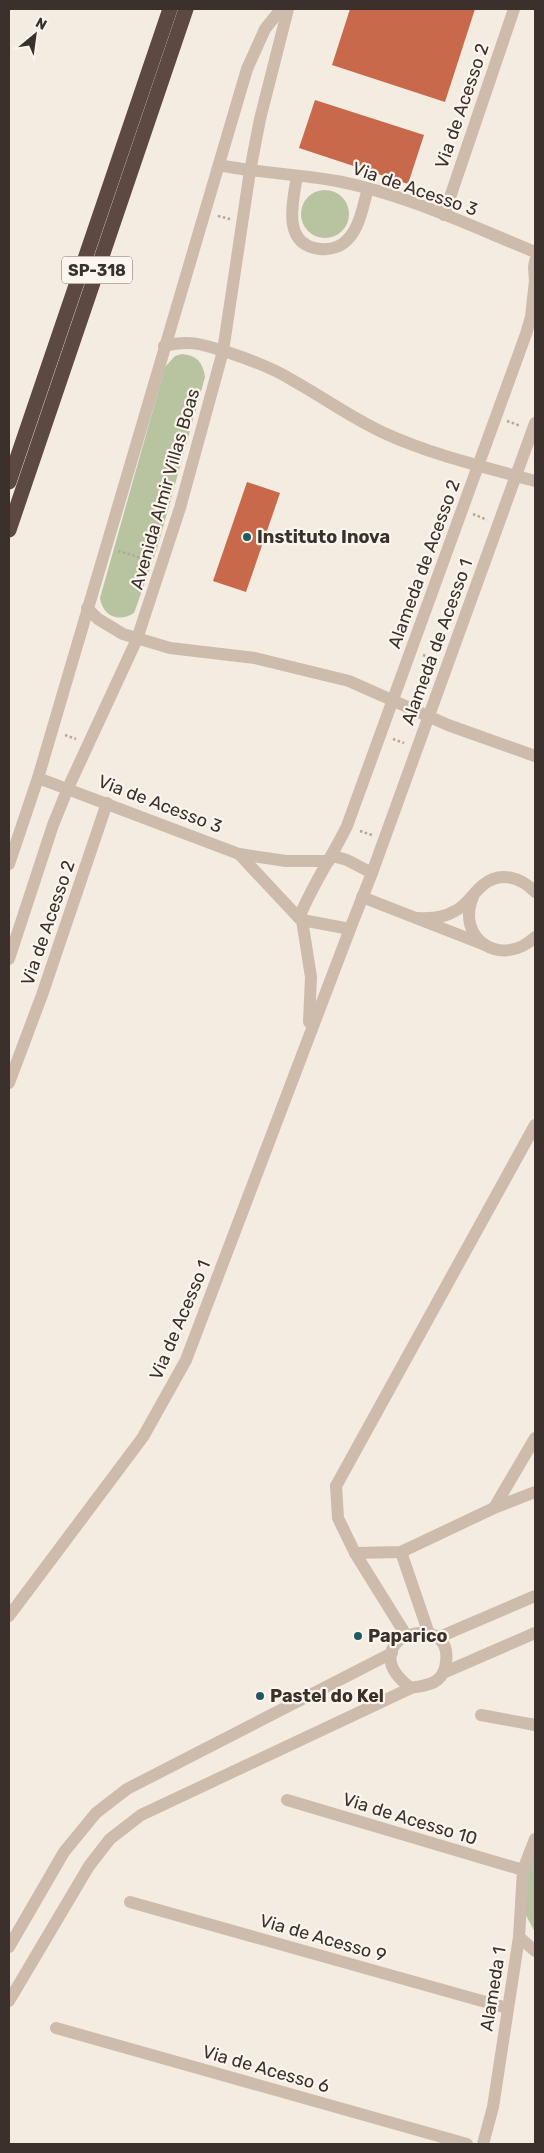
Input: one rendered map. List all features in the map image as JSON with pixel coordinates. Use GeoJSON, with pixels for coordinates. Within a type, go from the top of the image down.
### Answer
{"type":"FeatureCollection","features":[{"type":"Feature","properties":{"kind":"highway","name":"SP-318"},"geometry":{"type":"LineString","coordinates":[[9,482],[170,9]]}},
{"type":"Feature","properties":{"kind":"highway","name":"SP-318"},"geometry":{"type":"LineString","coordinates":[[9,530],[186,9]]}},
{"type":"Feature","properties":{"kind":"street"},"geometry":{"type":"LineString","coordinates":[[9,864],[38,778],[247,69],[266,29],[282,9]]}},
{"type":"Feature","properties":{"kind":"street","name":"Avenida Almir Villas Boas"},"geometry":{"type":"LineString","coordinates":[[9,959],[53,825],[68,788],[137,639],[163,564],[223,351],[250,171],[260,118],[288,9]]}},
{"type":"Feature","properties":{"kind":"street","name":"Via de Acesso 2"},"geometry":{"type":"LineString","coordinates":[[444,215],[514,9]]}},
{"type":"Feature","properties":{"kind":"street","name":"Via de Acesso 3"},"geometry":{"type":"LineString","coordinates":[[219,165],[250,171],[338,181],[368,189],[444,215],[535,252]]}},
{"type":"Feature","properties":{"kind":"street"},"geometry":{"type":"LineString","coordinates":[[298,176],[291,218],[294,229],[308,245],[318,249],[329,249],[339,246],[348,240],[354,231],[368,189]]}},
{"type":"Feature","properties":{"kind":"street","name":"Alameda de Acesso 2"},"geometry":{"type":"LineString","coordinates":[[301,919],[307,898],[331,858],[347,826],[479,465],[531,317],[535,261]]}},
{"type":"Feature","properties":{"kind":"street"},"geometry":{"type":"LineString","coordinates":[[164,346],[188,342],[200,343],[259,363],[383,433],[432,453],[535,481]]}},
{"type":"Feature","properties":{"kind":"street","name":"Alameda de Acesso 1"},"geometry":{"type":"LineString","coordinates":[[300,1061],[372,873],[534,426]]}},
{"type":"Feature","properties":{"kind":"street"},"geometry":{"type":"LineString","coordinates":[[87,608],[110,627],[137,639],[170,648],[255,658],[349,681],[429,717],[535,756]]}},
{"type":"Feature","properties":{"kind":"street","name":"Via de Acesso 3"},"geometry":{"type":"LineString","coordinates":[[38,778],[107,802],[239,854]]}},
{"type":"Feature","properties":{"kind":"street","name":"Via de Acesso 2"},"geometry":{"type":"LineString","coordinates":[[9,1083],[42,995],[107,802]]}},
{"type":"Feature","properties":{"kind":"street"},"geometry":{"type":"LineString","coordinates":[[239,854],[278,860],[331,858],[347,860],[372,873]]}},
{"type":"Feature","properties":{"kind":"street"},"geometry":{"type":"LineString","coordinates":[[239,854],[301,919],[311,977],[311,1005],[308,1033],[300,1061]]}},
{"type":"Feature","properties":{"kind":"street"},"geometry":{"type":"LineString","coordinates":[[417,918],[430,919],[456,911],[485,883],[499,877],[513,877],[527,883],[535,892]]}},
{"type":"Feature","properties":{"kind":"street"},"geometry":{"type":"LineString","coordinates":[[475,893],[469,906],[469,921],[474,934],[485,945]]}},
{"type":"Feature","properties":{"kind":"street"},"geometry":{"type":"LineString","coordinates":[[362,897],[498,951],[513,951],[526,945],[535,937]]}},
{"type":"Feature","properties":{"kind":"street"},"geometry":{"type":"LineString","coordinates":[[301,919],[350,929]]}},
{"type":"Feature","properties":{"kind":"street","name":"Via de Acesso 1"},"geometry":{"type":"LineString","coordinates":[[9,1616],[143,1437],[186,1360],[300,1061]]}},
{"type":"Feature","properties":{"kind":"street"},"geometry":{"type":"LineString","coordinates":[[406,1635],[355,1554],[338,1518],[336,1486],[535,1125]]}},
{"type":"Feature","properties":{"kind":"street"},"geometry":{"type":"LineString","coordinates":[[494,1508],[534,1442]]}},
{"type":"Feature","properties":{"kind":"street"},"geometry":{"type":"LineString","coordinates":[[355,1554],[401,1552],[494,1508],[535,1492]]}},
{"type":"Feature","properties":{"kind":"street"},"geometry":{"type":"LineString","coordinates":[[401,1552],[433,1636],[445,1650],[447,1658],[443,1673]]}},
{"type":"Feature","properties":{"kind":"street"},"geometry":{"type":"LineString","coordinates":[[9,1947],[64,1852],[96,1813],[128,1789],[392,1653],[400,1640],[406,1635],[414,1632],[433,1636],[535,1596]]}},
{"type":"Feature","properties":{"kind":"street"},"geometry":{"type":"LineString","coordinates":[[9,2001],[89,1866],[110,1839],[141,1815],[411,1688],[432,1684],[443,1673],[535,1633]]}},
{"type":"Feature","properties":{"kind":"street"},"geometry":{"type":"LineString","coordinates":[[392,1653],[393,1669],[397,1676],[411,1688]]}},
{"type":"Feature","properties":{"kind":"street"},"geometry":{"type":"LineString","coordinates":[[481,1715],[535,1724]]}},
{"type":"Feature","properties":{"kind":"street","name":"Via de Acesso 10"},"geometry":{"type":"LineString","coordinates":[[287,1800],[523,1870]]}},
{"type":"Feature","properties":{"kind":"street","name":"Alameda 1"},"geometry":{"type":"LineString","coordinates":[[483,2144],[493,2107],[519,1937],[523,1870],[535,1839]]}},
{"type":"Feature","properties":{"kind":"street","name":"Via de Acesso 9"},"geometry":{"type":"LineString","coordinates":[[130,1902],[507,2008]]}},
{"type":"Feature","properties":{"kind":"street"},"geometry":{"type":"LineString","coordinates":[[519,1937],[535,1951]]}},
{"type":"Feature","properties":{"kind":"street","name":"Via de Acesso 6"},"geometry":{"type":"LineString","coordinates":[[56,2028],[467,2144]]}},
{"type":"Feature","properties":{"kind":"path"},"geometry":{"type":"LineString","coordinates":[[204,214],[243,221]]}},
{"type":"Feature","properties":{"kind":"path"},"geometry":{"type":"LineString","coordinates":[[496,417],[534,426]]}},
{"type":"Feature","properties":{"kind":"path"},"geometry":{"type":"LineString","coordinates":[[462,510],[498,524]]}},
{"type":"Feature","properties":{"kind":"path"},"geometry":{"type":"LineString","coordinates":[[105,547],[163,564]]}},
{"type":"Feature","properties":{"kind":"path"},"geometry":{"type":"LineString","coordinates":[[411,651],[448,665]]}},
{"type":"Feature","properties":{"kind":"path"},"geometry":{"type":"LineString","coordinates":[[51,730],[89,743]]}},
{"type":"Feature","properties":{"kind":"path"},"geometry":{"type":"LineString","coordinates":[[380,735],[418,748]]}},
{"type":"Feature","properties":{"kind":"path"},"geometry":{"type":"LineString","coordinates":[[347,826],[384,839]]}},
{"type":"Feature","properties":{"kind":"green space"},"geometry":{"type":"Polygon","coordinates":[[[325,190],[334,192],[342,197],[347,205],[349,214],[347,223],[342,231],[334,236],[325,238],[316,236],[308,231],[303,223],[301,214],[303,205],[308,197],[316,192],[325,190]]]}},
{"type":"Feature","properties":{"kind":"green space"},"geometry":{"type":"Polygon","coordinates":[[[182,354],[191,356],[201,363],[205,377],[157,549],[134,613],[122,617],[112,616],[104,609],[100,598],[165,367],[175,356],[182,354]]]}},
{"type":"Feature","properties":{"kind":"green space"},"geometry":{"type":"Polygon","coordinates":[[[535,1851],[535,1932],[524,1912],[529,1869],[535,1851]]]}},
{"type":"Feature","properties":{"kind":"building"},"geometry":{"type":"Polygon","coordinates":[[[350,9],[475,9],[445,102],[332,65],[350,9]]]}},
{"type":"Feature","properties":{"kind":"building"},"geometry":{"type":"Polygon","coordinates":[[[315,100],[424,135],[408,184],[299,148],[315,100]]]}},
{"type":"Feature","properties":{"kind":"building","name":"Instituto Inova"},"geometry":{"type":"Polygon","coordinates":[[[247,482],[280,493],[246,592],[213,581],[247,482]]]}},
{"type":"Feature","properties":{"kind":"place","name":"Instituto Inova"},"geometry":{"type":"Point","coordinates":[247,537]}},
{"type":"Feature","properties":{"kind":"place","name":"Paparico"},"geometry":{"type":"Point","coordinates":[358,1636]}},
{"type":"Feature","properties":{"kind":"place","name":"Pastel do Kel"},"geometry":{"type":"Point","coordinates":[260,1696]}}]}
